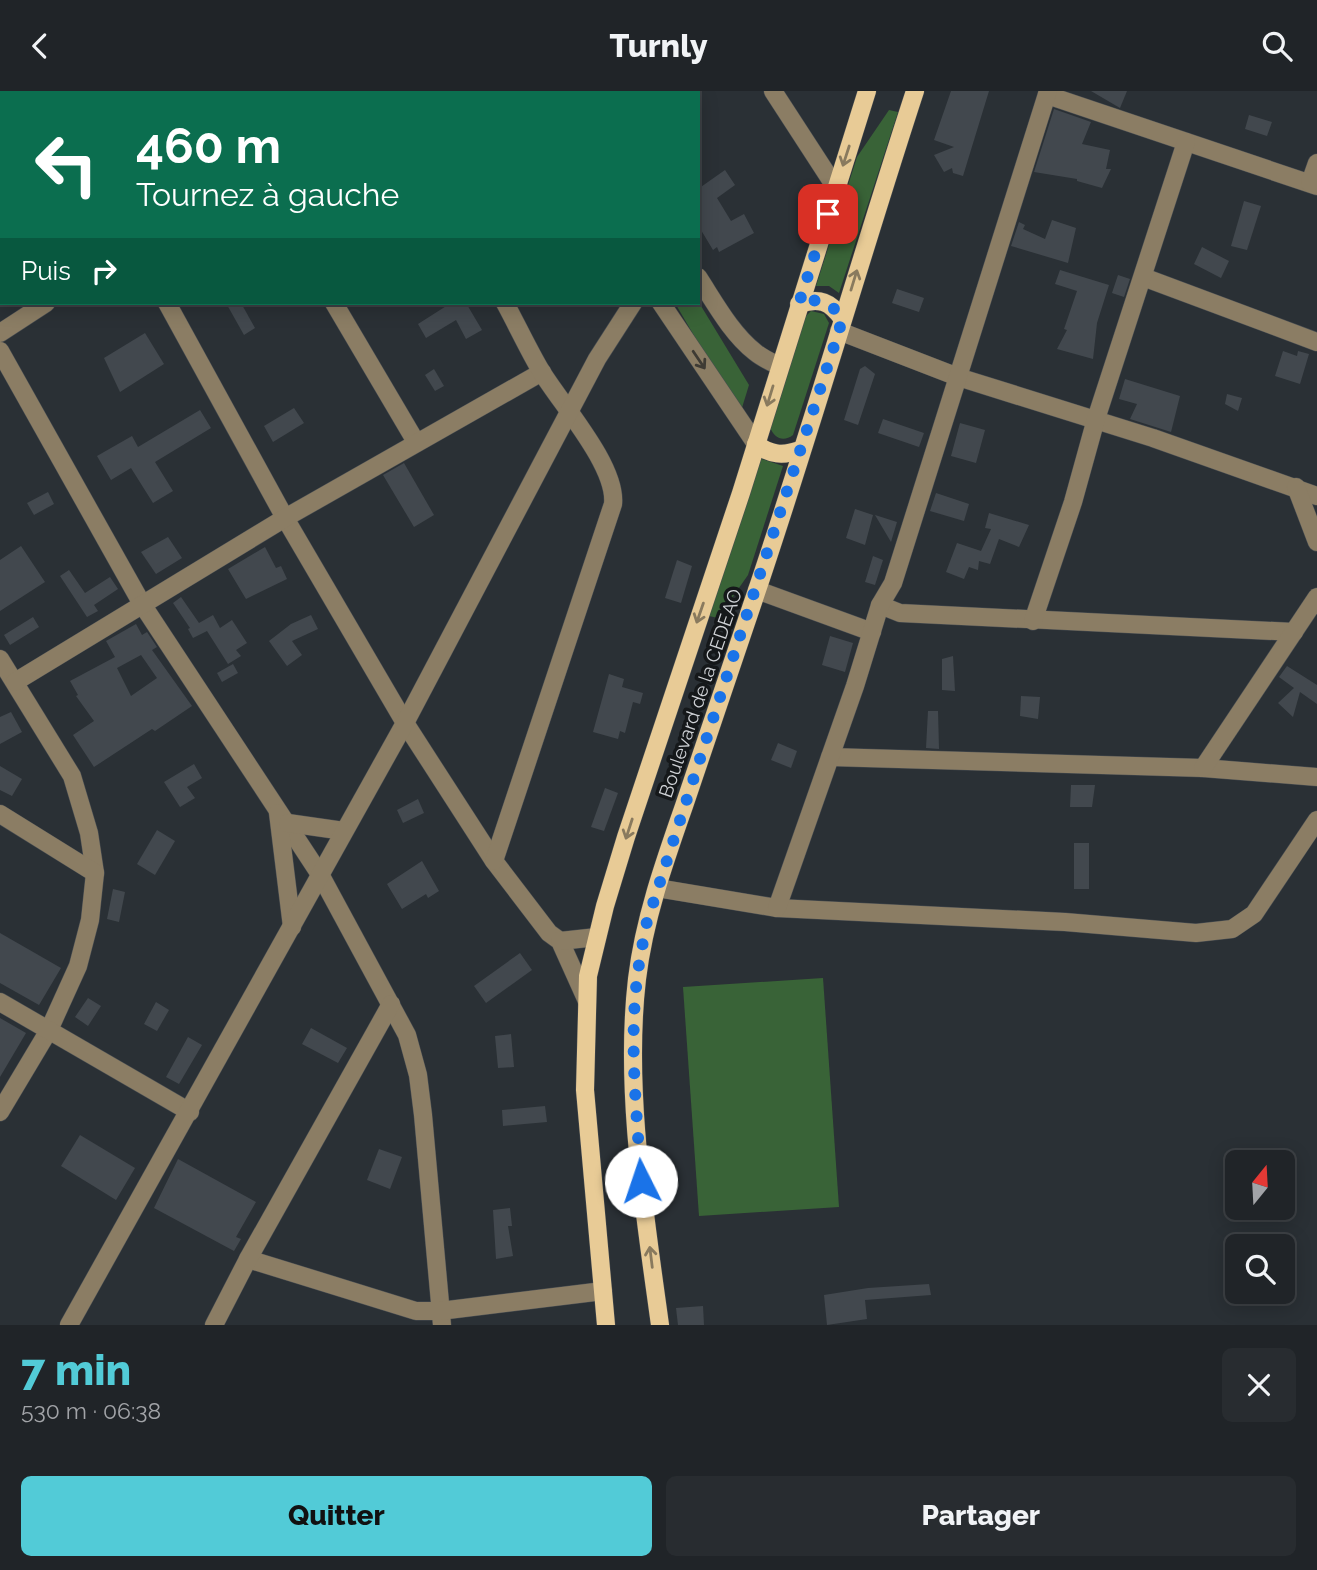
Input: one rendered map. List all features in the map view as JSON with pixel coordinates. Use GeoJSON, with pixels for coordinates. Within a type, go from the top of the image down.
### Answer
{"type":"FeatureCollection","features":[{"type":"Feature","properties":{"kind":"main road"},"geometry":{"type":"LineString","coordinates":[[606,1325],[585,1090],[588,976],[626,837],[756,444],[867,91]]}},
{"type":"Feature","properties":{"kind":"main road","name":"Boulevard de la CEDEAO"},"geometry":{"type":"LineString","coordinates":[[660,1325],[641,1181],[634,1073],[637,981],[646,925],[757,590],[915,91]]}},
{"type":"Feature","properties":{"kind":"main road"},"geometry":{"type":"LineString","coordinates":[[799,303],[813,299],[824,301],[834,307],[841,325]]}},
{"type":"Feature","properties":{"kind":"main road"},"geometry":{"type":"LineString","coordinates":[[756,444],[777,454],[800,450]]}},
{"type":"Feature","properties":{"kind":"street"},"geometry":{"type":"LineString","coordinates":[[773,91],[836,188]]}},
{"type":"Feature","properties":{"kind":"street"},"geometry":{"type":"LineString","coordinates":[[777,908],[880,605],[893,583],[1048,93],[1313,185],[1317,163]]}},
{"type":"Feature","properties":{"kind":"street"},"geometry":{"type":"LineString","coordinates":[[1033,621],[1186,142]]}},
{"type":"Feature","properties":{"kind":"street"},"geometry":{"type":"LineString","coordinates":[[1143,277],[1317,342]]}},
{"type":"Feature","properties":{"kind":"street"},"geometry":{"type":"LineString","coordinates":[[700,280],[743,340],[756,353],[779,366]]}},
{"type":"Feature","properties":{"kind":"street"},"geometry":{"type":"LineString","coordinates":[[0,333],[43,305]]}},
{"type":"Feature","properties":{"kind":"street"},"geometry":{"type":"LineString","coordinates":[[168,305],[285,518],[405,723],[494,861],[549,933],[560,941],[587,1001]]}},
{"type":"Feature","properties":{"kind":"street"},"geometry":{"type":"LineString","coordinates":[[335,305],[416,442]]}},
{"type":"Feature","properties":{"kind":"street"},"geometry":{"type":"LineString","coordinates":[[494,861],[613,504],[614,488],[570,412],[542,372],[506,305]]}},
{"type":"Feature","properties":{"kind":"street"},"geometry":{"type":"LineString","coordinates":[[69,1325],[405,723],[597,359],[632,305]]}},
{"type":"Feature","properties":{"kind":"street"},"geometry":{"type":"LineString","coordinates":[[662,305],[756,444]]}},
{"type":"Feature","properties":{"kind":"street"},"geometry":{"type":"LineString","coordinates":[[841,325],[958,376],[1096,419],[1317,496]]}},
{"type":"Feature","properties":{"kind":"street"},"geometry":{"type":"LineString","coordinates":[[0,351],[142,604],[321,876],[407,1035],[418,1075],[441,1318]]}},
{"type":"Feature","properties":{"kind":"street"},"geometry":{"type":"LineString","coordinates":[[15,682],[285,518],[542,372]]}},
{"type":"Feature","properties":{"kind":"street"},"geometry":{"type":"LineString","coordinates":[[1296,487],[1317,542]]}},
{"type":"Feature","properties":{"kind":"street"},"geometry":{"type":"LineString","coordinates":[[757,590],[872,632]]}},
{"type":"Feature","properties":{"kind":"street"},"geometry":{"type":"LineString","coordinates":[[1203,768],[1317,597]]}},
{"type":"Feature","properties":{"kind":"street"},"geometry":{"type":"LineString","coordinates":[[880,605],[900,613],[1294,632]]}},
{"type":"Feature","properties":{"kind":"street"},"geometry":{"type":"LineString","coordinates":[[0,659],[72,776],[89,833],[94,873],[85,946],[49,1030],[0,1112]]}},
{"type":"Feature","properties":{"kind":"street"},"geometry":{"type":"LineString","coordinates":[[830,757],[1203,768],[1317,777]]}},
{"type":"Feature","properties":{"kind":"street"},"geometry":{"type":"LineString","coordinates":[[277,808],[292,927]]}},
{"type":"Feature","properties":{"kind":"street"},"geometry":{"type":"LineString","coordinates":[[0,814],[94,873]]}},
{"type":"Feature","properties":{"kind":"street"},"geometry":{"type":"LineString","coordinates":[[657,888],[777,908],[1065,922],[1196,933],[1232,929],[1254,914],[1317,820]]}},
{"type":"Feature","properties":{"kind":"street"},"geometry":{"type":"LineString","coordinates":[[288,824],[344,831]]}},
{"type":"Feature","properties":{"kind":"street"},"geometry":{"type":"LineString","coordinates":[[560,941],[597,937]]}},
{"type":"Feature","properties":{"kind":"street"},"geometry":{"type":"LineString","coordinates":[[0,1002],[190,1112]]}},
{"type":"Feature","properties":{"kind":"street"},"geometry":{"type":"LineString","coordinates":[[214,1325],[391,1004]]}},
{"type":"Feature","properties":{"kind":"street"},"geometry":{"type":"LineString","coordinates":[[248,1259],[441,1318],[603,1291]]}},
{"type":"Feature","properties":{"kind":"green space"},"geometry":{"type":"Polygon","coordinates":[[[889,110],[898,112],[839,293],[829,286],[816,286],[857,157],[889,110]]]}},
{"type":"Feature","properties":{"kind":"green space"},"geometry":{"type":"Polygon","coordinates":[[[700,304],[749,385],[741,411],[738,411],[676,305],[700,304]]]}},
{"type":"Feature","properties":{"kind":"green space"},"geometry":{"type":"Polygon","coordinates":[[[811,311],[824,314],[829,323],[793,435],[780,438],[770,427],[803,319],[811,311]]]}},
{"type":"Feature","properties":{"kind":"green space"},"geometry":{"type":"Polygon","coordinates":[[[759,458],[783,466],[748,575],[718,618],[709,616],[759,458]]]}},
{"type":"Feature","properties":{"kind":"green space"},"geometry":{"type":"Polygon","coordinates":[[[823,978],[839,1207],[699,1216],[683,987],[823,978]]]}},
{"type":"Feature","properties":{"kind":"building"},"geometry":{"type":"Polygon","coordinates":[[[951,91],[989,91],[963,176],[953,173],[952,168],[944,172],[934,155],[954,147],[934,140],[951,91]]]}},
{"type":"Feature","properties":{"kind":"building"},"geometry":{"type":"Polygon","coordinates":[[[1091,91],[1127,91],[1120,108],[1091,91]]]}},
{"type":"Feature","properties":{"kind":"building"},"geometry":{"type":"Polygon","coordinates":[[[1054,109],[1091,122],[1082,144],[1110,150],[1106,169],[1111,169],[1102,188],[1077,179],[1034,172],[1054,109]]]}},
{"type":"Feature","properties":{"kind":"building"},"geometry":{"type":"Polygon","coordinates":[[[1249,115],[1272,122],[1267,136],[1245,129],[1249,115]]]}},
{"type":"Feature","properties":{"kind":"building"},"geometry":{"type":"Polygon","coordinates":[[[725,170],[735,185],[717,198],[731,221],[744,214],[754,233],[719,252],[717,247],[713,250],[700,228],[700,188],[725,170]]]}},
{"type":"Feature","properties":{"kind":"building"},"geometry":{"type":"Polygon","coordinates":[[[1244,201],[1261,206],[1247,250],[1231,246],[1244,201]]]}},
{"type":"Feature","properties":{"kind":"building"},"geometry":{"type":"Polygon","coordinates":[[[1052,220],[1076,228],[1068,263],[1011,246],[1019,222],[1025,225],[1023,229],[1045,239],[1052,220]]]}},
{"type":"Feature","properties":{"kind":"building"},"geometry":{"type":"Polygon","coordinates":[[[1202,247],[1229,261],[1221,278],[1194,264],[1202,247]]]}},
{"type":"Feature","properties":{"kind":"building"},"geometry":{"type":"Polygon","coordinates":[[[1060,270],[1109,285],[1097,323],[1093,359],[1057,349],[1067,330],[1064,329],[1077,291],[1055,284],[1060,270]]]}},
{"type":"Feature","properties":{"kind":"building"},"geometry":{"type":"Polygon","coordinates":[[[1118,275],[1130,279],[1124,297],[1112,293],[1118,275]]]}},
{"type":"Feature","properties":{"kind":"building"},"geometry":{"type":"Polygon","coordinates":[[[897,289],[924,298],[919,312],[892,303],[897,289]]]}},
{"type":"Feature","properties":{"kind":"building"},"geometry":{"type":"Polygon","coordinates":[[[227,305],[242,305],[255,328],[244,335],[227,305]]]}},
{"type":"Feature","properties":{"kind":"building"},"geometry":{"type":"Polygon","coordinates":[[[448,305],[467,305],[482,330],[466,339],[456,320],[426,338],[418,324],[448,305]]]}},
{"type":"Feature","properties":{"kind":"building"},"geometry":{"type":"Polygon","coordinates":[[[145,333],[164,364],[120,392],[104,358],[145,333]]]}},
{"type":"Feature","properties":{"kind":"building"},"geometry":{"type":"Polygon","coordinates":[[[1283,351],[1297,356],[1298,351],[1309,354],[1300,384],[1275,376],[1283,351]]]}},
{"type":"Feature","properties":{"kind":"building"},"geometry":{"type":"Polygon","coordinates":[[[865,366],[875,374],[858,425],[844,420],[860,369],[865,366]]]}},
{"type":"Feature","properties":{"kind":"building"},"geometry":{"type":"Polygon","coordinates":[[[434,369],[444,386],[435,391],[425,375],[434,369]]]}},
{"type":"Feature","properties":{"kind":"building"},"geometry":{"type":"Polygon","coordinates":[[[1125,379],[1180,396],[1171,432],[1130,419],[1137,404],[1119,399],[1125,379]]]}},
{"type":"Feature","properties":{"kind":"building"},"geometry":{"type":"Polygon","coordinates":[[[1227,394],[1242,398],[1238,411],[1225,404],[1227,394]]]}},
{"type":"Feature","properties":{"kind":"building"},"geometry":{"type":"Polygon","coordinates":[[[294,408],[304,423],[273,442],[264,426],[294,408]]]}},
{"type":"Feature","properties":{"kind":"building"},"geometry":{"type":"Polygon","coordinates":[[[200,410],[211,428],[155,462],[173,491],[153,503],[131,468],[111,480],[97,456],[132,436],[138,447],[200,410]]]}},
{"type":"Feature","properties":{"kind":"building"},"geometry":{"type":"Polygon","coordinates":[[[883,419],[924,433],[919,447],[878,433],[883,419]]]}},
{"type":"Feature","properties":{"kind":"building"},"geometry":{"type":"Polygon","coordinates":[[[960,423],[985,430],[976,463],[951,456],[960,423]]]}},
{"type":"Feature","properties":{"kind":"building"},"geometry":{"type":"Polygon","coordinates":[[[404,463],[434,515],[414,527],[383,475],[404,463]]]}},
{"type":"Feature","properties":{"kind":"building"},"geometry":{"type":"Polygon","coordinates":[[[48,492],[54,504],[34,515],[27,503],[48,492]]]}},
{"type":"Feature","properties":{"kind":"building"},"geometry":{"type":"Polygon","coordinates":[[[936,493],[969,504],[964,521],[930,511],[936,493]]]}},
{"type":"Feature","properties":{"kind":"building"},"geometry":{"type":"Polygon","coordinates":[[[855,509],[873,515],[865,545],[846,538],[855,509]]]}},
{"type":"Feature","properties":{"kind":"building"},"geometry":{"type":"Polygon","coordinates":[[[989,513],[1029,525],[1019,547],[999,539],[990,564],[979,561],[978,570],[969,567],[964,579],[946,572],[957,543],[981,551],[991,529],[985,528],[989,513]]]}},
{"type":"Feature","properties":{"kind":"building"},"geometry":{"type":"Polygon","coordinates":[[[875,515],[897,522],[891,542],[875,515]]]}},
{"type":"Feature","properties":{"kind":"building"},"geometry":{"type":"Polygon","coordinates":[[[168,537],[182,558],[156,574],[141,552],[168,537]]]}},
{"type":"Feature","properties":{"kind":"building"},"geometry":{"type":"Polygon","coordinates":[[[21,546],[45,582],[0,611],[0,560],[21,546]]]}},
{"type":"Feature","properties":{"kind":"building"},"geometry":{"type":"Polygon","coordinates":[[[265,547],[276,568],[281,566],[287,579],[246,599],[228,569],[265,547]]]}},
{"type":"Feature","properties":{"kind":"building"},"geometry":{"type":"Polygon","coordinates":[[[873,556],[883,560],[875,585],[865,582],[873,556]]]}},
{"type":"Feature","properties":{"kind":"building"},"geometry":{"type":"Polygon","coordinates":[[[677,560],[692,566],[681,603],[665,598],[677,560]]]}},
{"type":"Feature","properties":{"kind":"building"},"geometry":{"type":"Polygon","coordinates":[[[69,570],[85,593],[110,577],[118,589],[94,605],[98,611],[87,617],[60,576],[69,570]]]}},
{"type":"Feature","properties":{"kind":"building"},"geometry":{"type":"Polygon","coordinates":[[[181,597],[199,623],[213,615],[220,628],[232,620],[247,643],[236,650],[241,656],[228,664],[207,631],[193,638],[188,629],[190,628],[173,603],[181,597]]]}},
{"type":"Feature","properties":{"kind":"building"},"geometry":{"type":"Polygon","coordinates":[[[311,615],[318,629],[292,641],[302,655],[287,666],[269,641],[291,624],[311,615]]]}},
{"type":"Feature","properties":{"kind":"building"},"geometry":{"type":"Polygon","coordinates":[[[33,617],[39,627],[10,645],[4,635],[33,617]]]}},
{"type":"Feature","properties":{"kind":"building"},"geometry":{"type":"Polygon","coordinates":[[[136,624],[142,635],[147,632],[157,647],[152,650],[192,706],[94,767],[73,735],[94,721],[76,696],[78,695],[70,681],[115,657],[106,641],[136,624]],[[141,655],[117,668],[131,696],[157,678],[141,655]]]}},
{"type":"Feature","properties":{"kind":"building"},"geometry":{"type":"Polygon","coordinates":[[[830,636],[853,643],[845,672],[822,665],[830,636]]]}},
{"type":"Feature","properties":{"kind":"building"},"geometry":{"type":"Polygon","coordinates":[[[953,656],[955,691],[942,690],[942,659],[953,656]]]}},
{"type":"Feature","properties":{"kind":"building"},"geometry":{"type":"Polygon","coordinates":[[[233,664],[238,673],[222,682],[217,673],[233,664]]]}},
{"type":"Feature","properties":{"kind":"building"},"geometry":{"type":"Polygon","coordinates":[[[1287,666],[1317,685],[1317,704],[1300,692],[1293,717],[1278,703],[1294,688],[1279,677],[1287,666]]]}},
{"type":"Feature","properties":{"kind":"building"},"geometry":{"type":"Polygon","coordinates":[[[609,674],[624,679],[622,687],[643,693],[640,704],[633,702],[625,733],[620,731],[618,739],[593,732],[609,674]]]}},
{"type":"Feature","properties":{"kind":"building"},"geometry":{"type":"Polygon","coordinates":[[[1021,696],[1040,697],[1038,719],[1020,716],[1021,696]]]}},
{"type":"Feature","properties":{"kind":"building"},"geometry":{"type":"Polygon","coordinates":[[[928,711],[938,711],[939,749],[926,748],[928,711]]]}},
{"type":"Feature","properties":{"kind":"building"},"geometry":{"type":"Polygon","coordinates":[[[11,712],[22,732],[0,744],[0,717],[11,712]]]}},
{"type":"Feature","properties":{"kind":"building"},"geometry":{"type":"Polygon","coordinates":[[[778,743],[797,751],[791,768],[771,760],[778,743]]]}},
{"type":"Feature","properties":{"kind":"building"},"geometry":{"type":"Polygon","coordinates":[[[194,764],[202,778],[187,787],[195,798],[180,807],[164,782],[194,764]]]}},
{"type":"Feature","properties":{"kind":"building"},"geometry":{"type":"Polygon","coordinates":[[[0,766],[22,779],[12,796],[0,790],[0,766]]]}},
{"type":"Feature","properties":{"kind":"building"},"geometry":{"type":"Polygon","coordinates":[[[1071,785],[1095,785],[1092,807],[1070,807],[1071,785]]]}},
{"type":"Feature","properties":{"kind":"building"},"geometry":{"type":"Polygon","coordinates":[[[605,788],[618,793],[604,831],[591,827],[605,788]]]}},
{"type":"Feature","properties":{"kind":"building"},"geometry":{"type":"Polygon","coordinates":[[[418,799],[424,813],[403,823],[397,810],[418,799]]]}},
{"type":"Feature","properties":{"kind":"building"},"geometry":{"type":"Polygon","coordinates":[[[157,830],[175,841],[155,875],[137,864],[157,830]]]}},
{"type":"Feature","properties":{"kind":"building"},"geometry":{"type":"Polygon","coordinates":[[[1074,843],[1089,843],[1089,889],[1074,889],[1074,843]]]}},
{"type":"Feature","properties":{"kind":"building"},"geometry":{"type":"Polygon","coordinates":[[[422,861],[439,891],[428,898],[426,894],[402,909],[387,884],[422,861]]]}},
{"type":"Feature","properties":{"kind":"building"},"geometry":{"type":"Polygon","coordinates":[[[113,889],[125,892],[119,922],[107,919],[113,889]]]}},
{"type":"Feature","properties":{"kind":"building"},"geometry":{"type":"Polygon","coordinates":[[[0,933],[61,968],[39,1005],[0,983],[0,933]]]}},
{"type":"Feature","properties":{"kind":"building"},"geometry":{"type":"Polygon","coordinates":[[[520,953],[532,970],[486,1003],[474,986],[520,953]]]}},
{"type":"Feature","properties":{"kind":"building"},"geometry":{"type":"Polygon","coordinates":[[[88,998],[101,1006],[88,1026],[75,1017],[88,998]]]}},
{"type":"Feature","properties":{"kind":"building"},"geometry":{"type":"Polygon","coordinates":[[[156,1002],[169,1010],[157,1031],[144,1024],[156,1002]]]}},
{"type":"Feature","properties":{"kind":"building"},"geometry":{"type":"Polygon","coordinates":[[[0,1018],[26,1033],[0,1077],[0,1018]]]}},
{"type":"Feature","properties":{"kind":"building"},"geometry":{"type":"Polygon","coordinates":[[[311,1028],[347,1048],[338,1063],[302,1044],[311,1028]]]}},
{"type":"Feature","properties":{"kind":"building"},"geometry":{"type":"Polygon","coordinates":[[[511,1034],[514,1067],[498,1068],[495,1036],[511,1034]]]}},
{"type":"Feature","properties":{"kind":"building"},"geometry":{"type":"Polygon","coordinates":[[[188,1037],[202,1045],[179,1084],[166,1077],[188,1037]]]}},
{"type":"Feature","properties":{"kind":"building"},"geometry":{"type":"Polygon","coordinates":[[[545,1106],[547,1122],[503,1126],[502,1110],[545,1106]]]}},
{"type":"Feature","properties":{"kind":"building"},"geometry":{"type":"Polygon","coordinates":[[[80,1135],[135,1168],[116,1200],[61,1166],[80,1135]]]}},
{"type":"Feature","properties":{"kind":"building"},"geometry":{"type":"Polygon","coordinates":[[[379,1149],[402,1157],[390,1189],[367,1180],[379,1149]]]}},
{"type":"Feature","properties":{"kind":"building"},"geometry":{"type":"Polygon","coordinates":[[[178,1159],[256,1202],[236,1237],[241,1239],[234,1251],[154,1208],[178,1159]]]}},
{"type":"Feature","properties":{"kind":"building"},"geometry":{"type":"Polygon","coordinates":[[[510,1208],[512,1226],[508,1226],[513,1256],[496,1259],[493,1210],[510,1208]]]}},
{"type":"Feature","properties":{"kind":"building"},"geometry":{"type":"Polygon","coordinates":[[[929,1284],[931,1295],[865,1300],[867,1319],[827,1325],[824,1295],[868,1288],[929,1284]]]}},
{"type":"Feature","properties":{"kind":"building"},"geometry":{"type":"Polygon","coordinates":[[[703,1306],[704,1325],[678,1325],[676,1308],[703,1306]]]}},
{"type":"Feature","properties":{"kind":"route"},"geometry":{"type":"LineString","coordinates":[[641,1181],[634,1073],[637,981],[646,925],[839,331],[842,318],[834,307],[813,299],[799,303],[828,214]]}}]}
